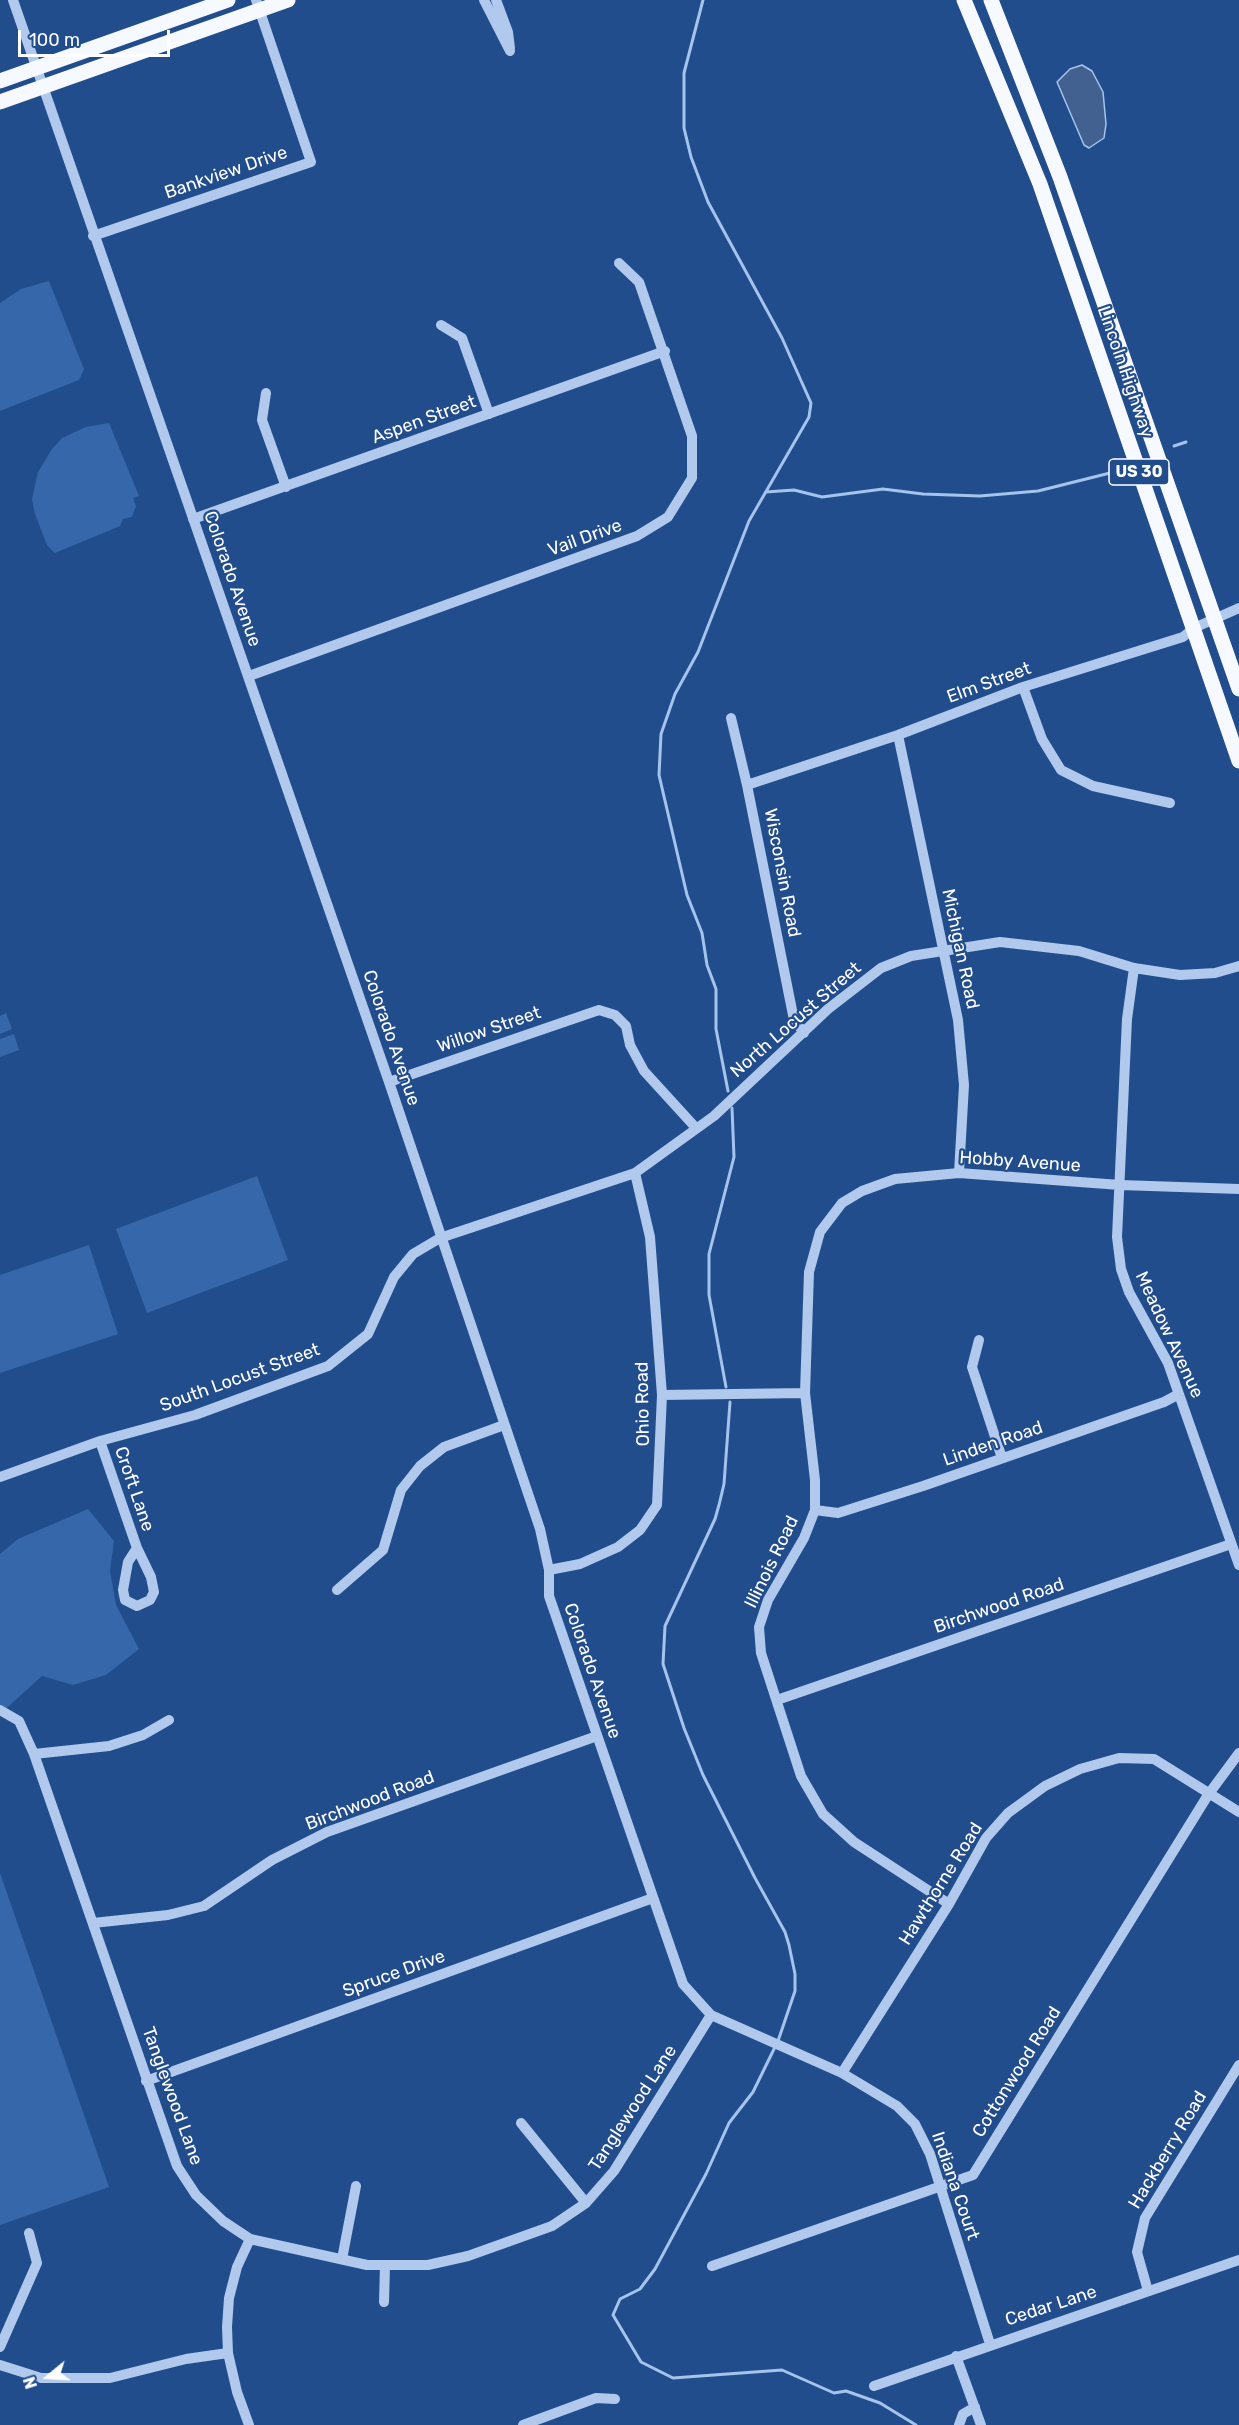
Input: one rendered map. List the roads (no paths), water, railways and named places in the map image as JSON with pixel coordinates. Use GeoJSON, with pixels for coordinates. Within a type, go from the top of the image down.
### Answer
{"type":"FeatureCollection","features":[{"type":"Feature","properties":{"kind":"main road"},"geometry":{"type":"LineString","coordinates":[[0,81],[228,0]]}},
{"type":"Feature","properties":{"kind":"main road"},"geometry":{"type":"LineString","coordinates":[[0,102],[257,5],[288,0]]}},
{"type":"Feature","properties":{"kind":"main road","name":"Lincoln Highway"},"geometry":{"type":"LineString","coordinates":[[964,0],[1040,184],[1239,761]]}},
{"type":"Feature","properties":{"kind":"main road","name":"Lincoln Highway"},"geometry":{"type":"LineString","coordinates":[[991,0],[1060,177],[1239,689]]}},
{"type":"Feature","properties":{"kind":"street","name":"Colorado Avenue"},"geometry":{"type":"LineString","coordinates":[[13,0],[38,68],[93,236],[249,676],[389,1082],[540,1529],[549,1570],[549,1596],[653,1898],[683,1984],[711,2015]]}},
{"type":"Feature","properties":{"kind":"street"},"geometry":{"type":"LineString","coordinates":[[484,0],[510,51],[508,32],[496,0]]}},
{"type":"Feature","properties":{"kind":"street","name":"Bankview Drive"},"geometry":{"type":"LineString","coordinates":[[93,236],[311,162],[257,5]]}},
{"type":"Feature","properties":{"kind":"street","name":"Vail Drive"},"geometry":{"type":"LineString","coordinates":[[249,676],[637,536],[668,517],[692,478],[694,446],[690,426],[665,351],[639,282],[619,263]]}},
{"type":"Feature","properties":{"kind":"street"},"geometry":{"type":"LineString","coordinates":[[441,325],[462,338],[489,414]]}},
{"type":"Feature","properties":{"kind":"street","name":"Aspen Street"},"geometry":{"type":"LineString","coordinates":[[193,519],[665,351]]}},
{"type":"Feature","properties":{"kind":"street"},"geometry":{"type":"LineString","coordinates":[[267,393],[262,420],[286,487]]}},
{"type":"Feature","properties":{"kind":"street","name":"Elm Street"},"geometry":{"type":"LineString","coordinates":[[747,785],[898,735],[1023,687],[1183,637],[1194,628],[1239,608]]}},
{"type":"Feature","properties":{"kind":"street"},"geometry":{"type":"LineString","coordinates":[[1023,687],[1042,740],[1061,770],[1093,786],[1170,803]]}},
{"type":"Feature","properties":{"kind":"street","name":"Wisconsin Road"},"geometry":{"type":"LineString","coordinates":[[731,717],[747,785],[794,1020],[804,1033]]}},
{"type":"Feature","properties":{"kind":"street","name":"Michigan Road"},"geometry":{"type":"LineString","coordinates":[[898,735],[956,1010],[963,1064],[959,1173]]}},
{"type":"Feature","properties":{"kind":"street","name":"North Locust Street"},"geometry":{"type":"LineString","coordinates":[[440,1238],[635,1173],[714,1116],[828,1009],[881,968],[911,956],[988,942],[1079,951],[1134,968],[1180,975],[1215,973],[1239,966]]}},
{"type":"Feature","properties":{"kind":"street","name":"Meadow Avenue"},"geometry":{"type":"LineString","coordinates":[[1134,968],[1127,1018],[1118,1237],[1121,1269],[1129,1293],[1168,1362],[1239,1565]]}},
{"type":"Feature","properties":{"kind":"street","name":"Willow Street"},"geometry":{"type":"LineString","coordinates":[[389,1082],[599,1010],[615,1015],[626,1026],[630,1045],[645,1071],[696,1128]]}},
{"type":"Feature","properties":{"kind":"street","name":"Ohio Road"},"geometry":{"type":"LineString","coordinates":[[549,1570],[580,1564],[618,1547],[640,1530],[657,1505],[662,1395],[650,1237],[635,1173]]}},
{"type":"Feature","properties":{"kind":"street","name":"Hobby Avenue"},"geometry":{"type":"LineString","coordinates":[[820,1232],[842,1203],[862,1191],[894,1179],[959,1173],[1120,1185],[1239,1189]]}},
{"type":"Feature","properties":{"kind":"street","name":"Illinois Road"},"geometry":{"type":"LineString","coordinates":[[820,1232],[809,1272],[805,1393],[815,1480],[815,1510],[804,1538],[768,1600],[759,1627],[761,1653],[801,1776],[823,1814],[854,1842],[949,1904]]}},
{"type":"Feature","properties":{"kind":"street","name":"South Locust Street"},"geometry":{"type":"LineString","coordinates":[[0,1478],[100,1442],[195,1415],[328,1366],[368,1334],[394,1277],[413,1254],[440,1238]]}},
{"type":"Feature","properties":{"kind":"street"},"geometry":{"type":"LineString","coordinates":[[980,1340],[972,1367],[1002,1458]]}},
{"type":"Feature","properties":{"kind":"street"},"geometry":{"type":"LineString","coordinates":[[662,1395],[805,1393]]}},
{"type":"Feature","properties":{"kind":"street","name":"Linden Road"},"geometry":{"type":"LineString","coordinates":[[815,1510],[838,1513],[1179,1395]]}},
{"type":"Feature","properties":{"kind":"street"},"geometry":{"type":"LineString","coordinates":[[337,1590],[382,1550],[401,1491],[420,1466],[444,1447],[504,1425]]}},
{"type":"Feature","properties":{"kind":"street","name":"Croft Lane"},"geometry":{"type":"LineString","coordinates":[[100,1442],[137,1548],[151,1577],[154,1592],[144,1605],[137,1606],[125,1600],[123,1590],[128,1562],[137,1548]]}},
{"type":"Feature","properties":{"kind":"street","name":"Birchwood Road"},"geometry":{"type":"LineString","coordinates":[[777,1700],[1231,1544]]}},
{"type":"Feature","properties":{"kind":"street","name":"Tanglewood Lane"},"geometry":{"type":"LineString","coordinates":[[0,1710],[19,1721],[34,1754],[177,2166],[196,2195],[223,2221],[250,2239],[385,2266],[428,2265],[468,2256],[542,2230],[586,2203],[614,2171],[711,2015]]}},
{"type":"Feature","properties":{"kind":"street"},"geometry":{"type":"LineString","coordinates":[[34,1754],[109,1746],[143,1735],[169,1720]]}},
{"type":"Feature","properties":{"kind":"street","name":"Birchwood Road"},"geometry":{"type":"LineString","coordinates":[[93,1923],[168,1915],[204,1906],[272,1860],[327,1832],[597,1736]]}},
{"type":"Feature","properties":{"kind":"street","name":"Cottonwood Road"},"geometry":{"type":"LineString","coordinates":[[712,2266],[973,2175],[1208,1795],[1239,1753]]}},
{"type":"Feature","properties":{"kind":"street","name":"Hawthorne Road"},"geometry":{"type":"LineString","coordinates":[[842,2073],[949,1904],[986,1838],[1008,1813],[1045,1786],[1080,1769],[1119,1758],[1154,1759],[1208,1795],[1239,1812]]}},
{"type":"Feature","properties":{"kind":"street","name":"Spruce Drive"},"geometry":{"type":"LineString","coordinates":[[146,2081],[653,1898]]}},
{"type":"Feature","properties":{"kind":"street","name":"Indiana Court"},"geometry":{"type":"LineString","coordinates":[[711,2015],[842,2073],[897,2106],[915,2124],[930,2154],[990,2344]]}},
{"type":"Feature","properties":{"kind":"street","name":"Hackberry Road"},"geometry":{"type":"LineString","coordinates":[[1148,2291],[1137,2252],[1145,2218],[1239,2065]]}},
{"type":"Feature","properties":{"kind":"street"},"geometry":{"type":"LineString","coordinates":[[521,2123],[586,2203]]}},
{"type":"Feature","properties":{"kind":"street"},"geometry":{"type":"LineString","coordinates":[[342,2259],[356,2186]]}},
{"type":"Feature","properties":{"kind":"street"},"geometry":{"type":"LineString","coordinates":[[0,2347],[37,2263],[29,2233]]}},
{"type":"Feature","properties":{"kind":"street"},"geometry":{"type":"LineString","coordinates":[[249,2425],[237,2392],[228,2353],[229,2298],[237,2267],[250,2239]]}},
{"type":"Feature","properties":{"kind":"street","name":"Cedar Lane"},"geometry":{"type":"LineString","coordinates":[[874,2386],[990,2344],[1239,2260]]}},
{"type":"Feature","properties":{"kind":"street"},"geometry":{"type":"LineString","coordinates":[[384,2302],[385,2266]]}},
{"type":"Feature","properties":{"kind":"street"},"geometry":{"type":"LineString","coordinates":[[0,2365],[41,2378],[110,2378],[186,2359],[228,2353]]}},
{"type":"Feature","properties":{"kind":"street"},"geometry":{"type":"LineString","coordinates":[[956,2356],[981,2425]]}},
{"type":"Feature","properties":{"kind":"street"},"geometry":{"type":"LineString","coordinates":[[523,2425],[596,2398],[615,2399]]}},
{"type":"Feature","properties":{"kind":"street"},"geometry":{"type":"LineString","coordinates":[[958,2425],[963,2415],[975,2408]]}},
{"type":"Feature","properties":{"kind":"waterway"},"geometry":{"type":"LineString","coordinates":[[703,0],[684,73],[684,128],[691,157],[708,202],[782,338],[811,403],[809,417],[749,521],[698,652],[675,694],[661,734],[659,775],[687,895],[702,933],[707,965],[716,989],[716,1029],[728,1091]]}},
{"type":"Feature","properties":{"kind":"waterway"},"geometry":{"type":"LineString","coordinates":[[1174,446],[1186,442]]}},
{"type":"Feature","properties":{"kind":"waterway"},"geometry":{"type":"LineString","coordinates":[[766,492],[794,490],[822,497],[883,489],[923,494],[980,496],[1038,491],[1110,473]]}},
{"type":"Feature","properties":{"kind":"waterway"},"geometry":{"type":"LineString","coordinates":[[726,1387],[709,1295],[709,1254],[734,1157],[732,1108]]}},
{"type":"Feature","properties":{"kind":"waterway"},"geometry":{"type":"LineString","coordinates":[[730,1402],[724,1484],[719,1505],[715,1519],[665,1626],[663,1664],[684,1728],[703,1775],[785,1932],[789,1945],[795,1974],[795,1991],[778,2041]]}},
{"type":"Feature","properties":{"kind":"waterway"},"geometry":{"type":"LineString","coordinates":[[775,2047],[753,2092],[729,2123],[706,2174],[655,2269],[640,2289],[620,2299],[613,2315],[641,2362],[673,2378],[782,2370],[834,2393],[846,2391],[880,2403],[916,2425]]}}]}
